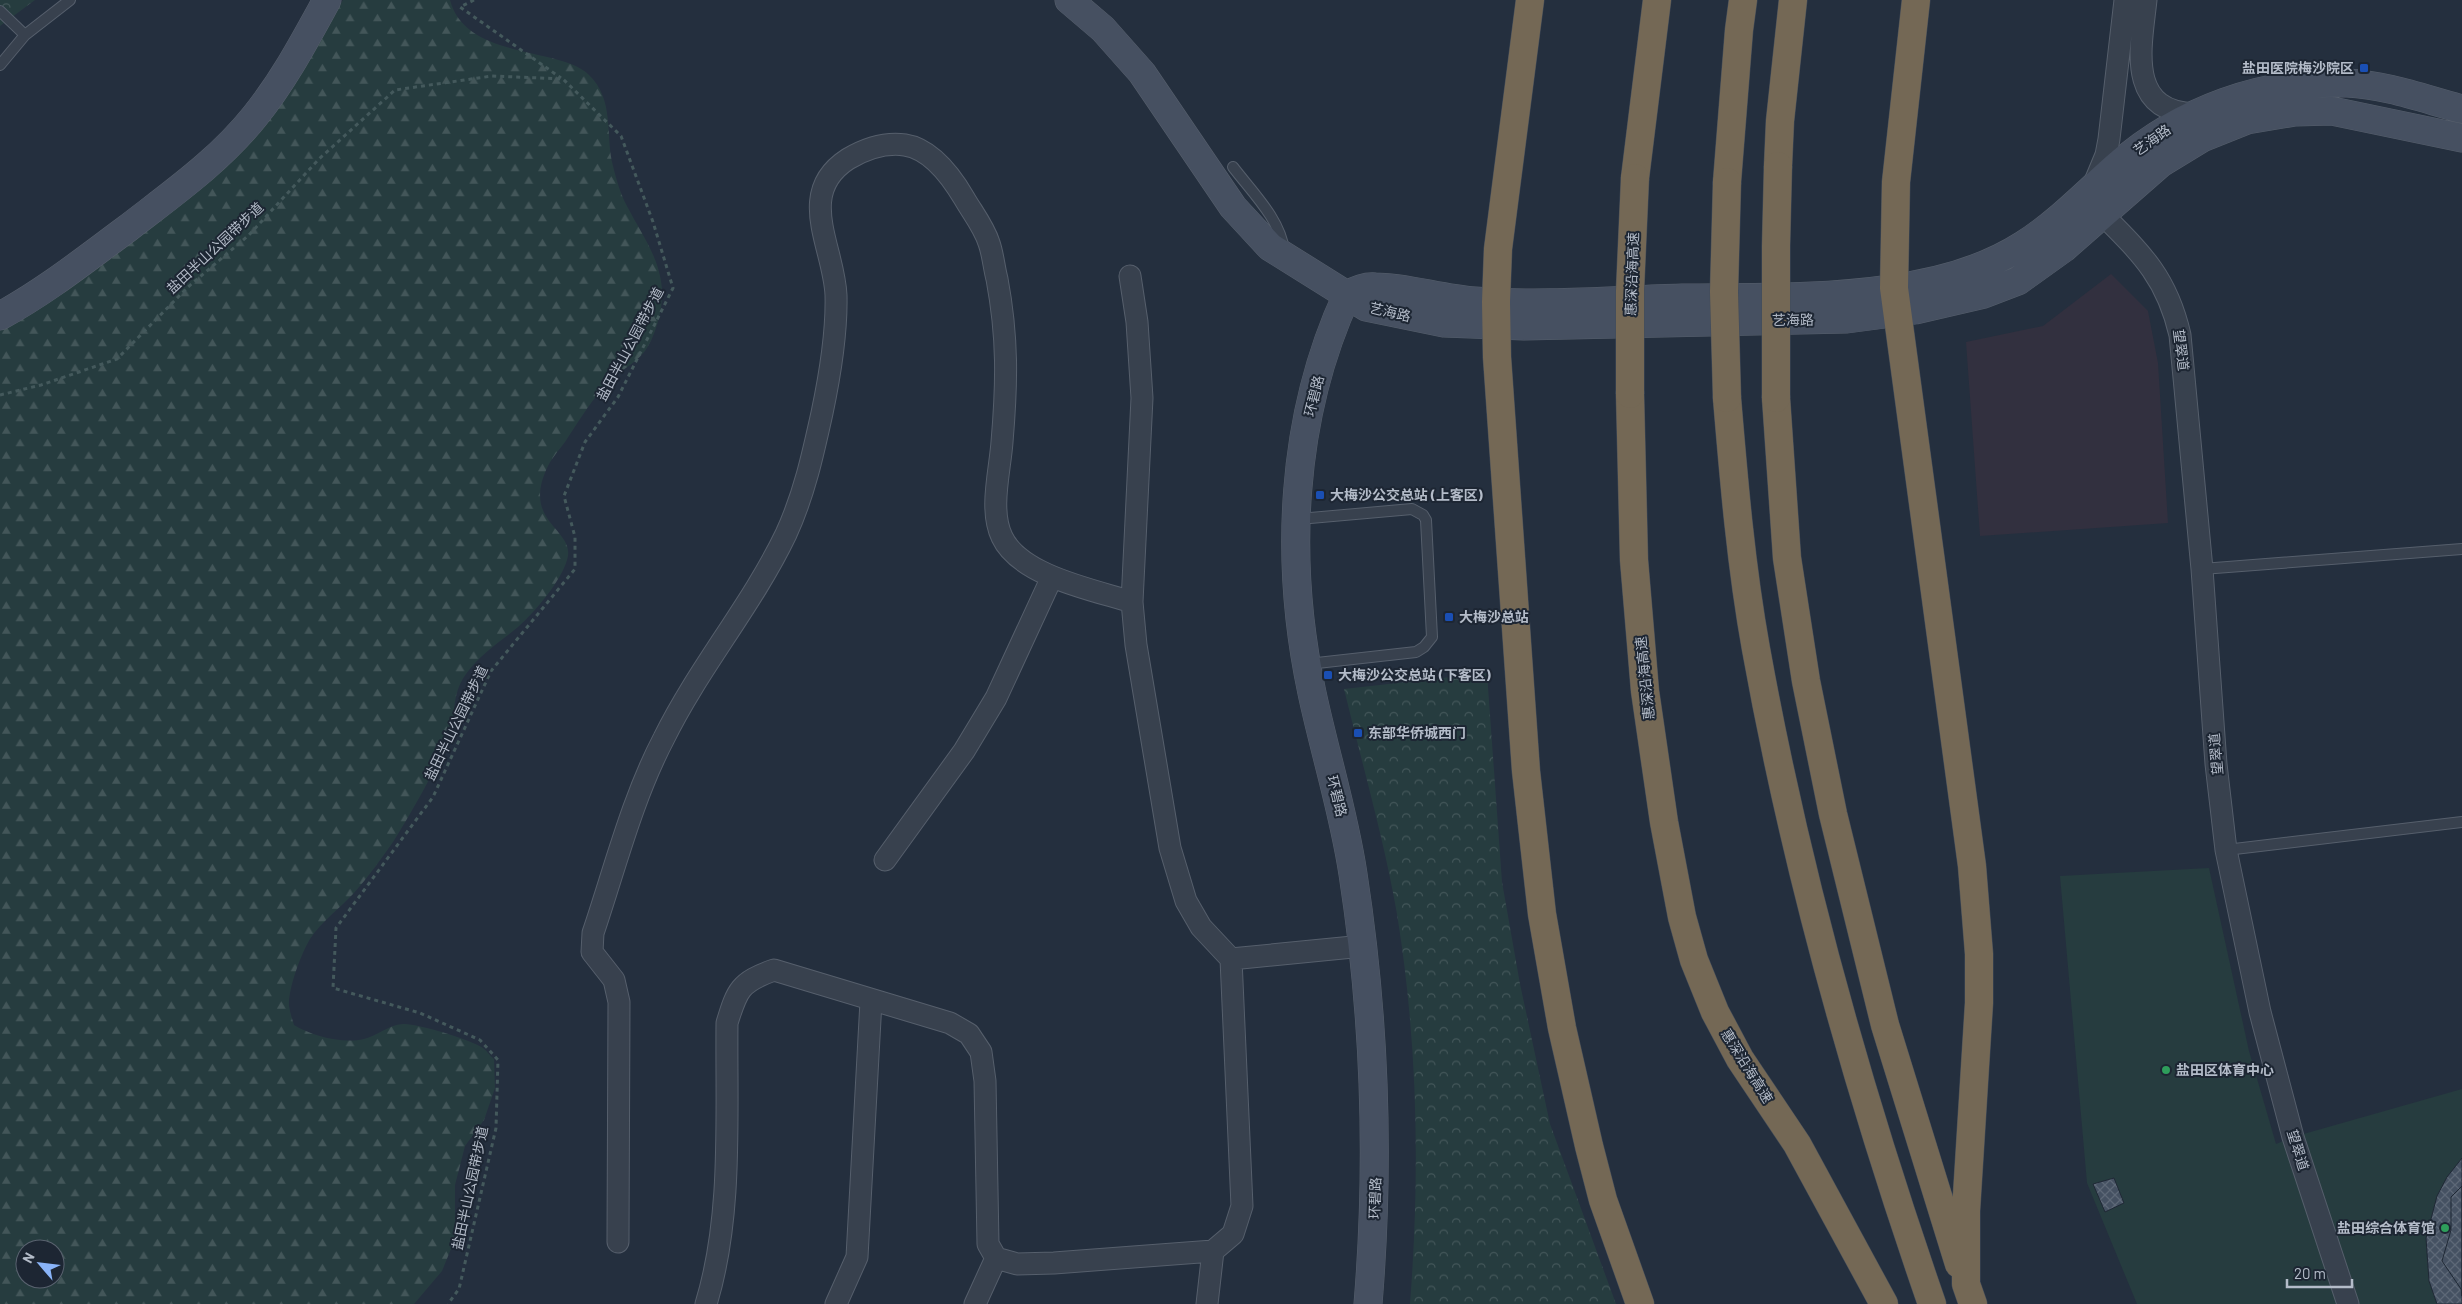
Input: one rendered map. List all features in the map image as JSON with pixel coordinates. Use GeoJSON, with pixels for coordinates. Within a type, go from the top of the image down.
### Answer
{"type":"FeatureCollection","features":[{"type":"Feature","properties":{"kind":"highway"},"geometry":{"type":"LineString","coordinates":[[1530,0],[1502,205],[1496,314],[1526,771],[1542,914],[1562,1028],[1589,1146],[1606,1209],[1640,1304]]}},
{"type":"Feature","properties":{"kind":"highway","name":"惠深沿海高速"},"geometry":{"type":"LineString","coordinates":[[1657,0],[1635,178],[1630,291],[1630,394],[1634,560],[1645,691],[1664,822],[1682,917],[1694,960],[1715,1012],[1740,1059],[1797,1144],[1884,1304]]}},
{"type":"Feature","properties":{"kind":"highway"},"geometry":{"type":"LineString","coordinates":[[1743,0],[1727,182],[1724,292],[1727,398],[1740,541],[1755,647],[1782,782],[1820,933],[1871,1119],[1932,1304]]}},
{"type":"Feature","properties":{"kind":"highway"},"geometry":{"type":"LineString","coordinates":[[1794,0],[1780,121],[1776,246],[1776,398],[1787,558],[1806,681],[1832,814],[1885,1024],[1937,1198],[1969,1294]]}},
{"type":"Feature","properties":{"kind":"highway"},"geometry":{"type":"LineString","coordinates":[[1916,0],[1896,182],[1895,301],[1972,866],[1977,920],[1979,1003],[1966,1212],[1969,1294]]}},
{"type":"Feature","properties":{"kind":"street"},"geometry":{"type":"LineString","coordinates":[[0,316],[22,304],[68,273],[195,177],[230,145],[278,84],[327,0]]}},
{"type":"Feature","properties":{"kind":"street"},"geometry":{"type":"LineString","coordinates":[[1069,0],[1083,10],[1123,49],[1161,98],[1233,207],[1256,235],[1285,257],[1347,295]]}},
{"type":"Feature","properties":{"kind":"street"},"geometry":{"type":"LineString","coordinates":[[2092,187],[2108,147],[2125,0]]}},
{"type":"Feature","properties":{"kind":"street"},"geometry":{"type":"LineString","coordinates":[[2146,0],[2140,67],[2143,80],[2159,104],[2179,114],[2194,114]]}},
{"type":"Feature","properties":{"kind":"street","name":"艺海路"},"geometry":{"type":"LineString","coordinates":[[1347,295],[1356,290],[1375,286],[1446,298],[1496,314],[1847,319],[2008,254],[2050,226],[2092,187],[2154,136],[2194,114],[2258,93],[2328,83],[2350,83],[2394,90],[2462,109]]}},
{"type":"Feature","properties":{"kind":"street","name":"艺海路"},"geometry":{"type":"LineString","coordinates":[[1895,301],[1961,301],[2018,280],[2050,259],[2143,177],[2181,150],[2223,129],[2272,115],[2314,110],[2332,111],[2462,138]]}},
{"type":"Feature","properties":{"kind":"street"},"geometry":{"type":"LineString","coordinates":[[618,1242],[619,1002],[614,980],[592,952],[593,933],[646,774],[665,734],[767,570],[786,533],[812,462],[828,380],[836,312],[836,289],[819,201],[825,182],[835,168],[864,150],[888,144],[908,145],[930,156],[954,181],[989,242],[1006,338],[1006,386],[996,511],[1002,538],[1018,558],[1052,577],[1132,602]]}},
{"type":"Feature","properties":{"kind":"street","name":"望翠道"},"geometry":{"type":"LineString","coordinates":[[2102,214],[2155,272],[2176,316],[2180,335],[2202,569],[2216,764],[2226,850],[2260,1012],[2293,1137],[2348,1304]]}},
{"type":"Feature","properties":{"kind":"street"},"geometry":{"type":"LineString","coordinates":[[706,1304],[713,1282],[723,1221],[727,1023],[735,997],[752,978],[774,970],[871,1001],[950,1023],[969,1034],[981,1052],[985,1081],[988,1244],[996,1258],[1017,1264],[1054,1263],[1213,1251],[1233,1234],[1242,1206],[1231,959],[1201,927],[1186,901],[1170,848],[1136,645],[1132,602],[1142,398],[1137,322],[1130,276]]}},
{"type":"Feature","properties":{"kind":"street","name":"环碧路"},"geometry":{"type":"LineString","coordinates":[[1347,295],[1331,334],[1311,405],[1300,470],[1296,519],[1297,581],[1307,664],[1348,845],[1363,946],[1371,1021],[1376,1131],[1375,1198],[1368,1304]]}},
{"type":"Feature","properties":{"kind":"street"},"geometry":{"type":"LineString","coordinates":[[885,860],[964,751],[996,698],[1052,577]]}},
{"type":"Feature","properties":{"kind":"street"},"geometry":{"type":"LineString","coordinates":[[1231,959],[1363,946]]}},
{"type":"Feature","properties":{"kind":"street"},"geometry":{"type":"LineString","coordinates":[[836,1304],[857,1257],[871,1001]]}},
{"type":"Feature","properties":{"kind":"street"},"geometry":{"type":"LineString","coordinates":[[1207,1304],[1213,1251]]}},
{"type":"Feature","properties":{"kind":"street"},"geometry":{"type":"LineString","coordinates":[[975,1304],[996,1258]]}},
{"type":"Feature","properties":{"kind":"lane"},"geometry":{"type":"LineString","coordinates":[[0,65],[25,34],[70,0]]}},
{"type":"Feature","properties":{"kind":"lane"},"geometry":{"type":"LineString","coordinates":[[0,10],[25,34]]}},
{"type":"Feature","properties":{"kind":"lane"},"geometry":{"type":"LineString","coordinates":[[1233,168],[1280,232],[1285,257]]}},
{"type":"Feature","properties":{"kind":"lane"},"geometry":{"type":"LineString","coordinates":[[1296,519],[1412,509],[1423,515],[1426,520],[1432,637],[1428,644],[1416,652],[1307,664]]}},
{"type":"Feature","properties":{"kind":"lane"},"geometry":{"type":"LineString","coordinates":[[2202,569],[2462,549]]}},
{"type":"Feature","properties":{"kind":"lane"},"geometry":{"type":"LineString","coordinates":[[2226,850],[2462,822]]}},
{"type":"Feature","properties":{"kind":"path"},"geometry":{"type":"LineString","coordinates":[[474,0],[460,7],[563,79]]}},
{"type":"Feature","properties":{"kind":"path","name":"盐田半山公园带步道"},"geometry":{"type":"LineString","coordinates":[[0,395],[41,385],[117,359],[188,287],[249,235],[319,159],[395,90],[492,76],[563,79],[621,136],[653,222],[673,288],[618,398],[585,442],[564,496],[575,537],[575,569],[492,671],[433,797],[336,928],[333,988],[420,1013],[480,1040],[498,1060],[496,1128],[459,1289],[448,1304]]}},
{"type":"Feature","properties":{"kind":"shaded area"},"geometry":{"type":"Polygon","coordinates":[[[2111,274],[2148,311],[2158,363],[2168,523],[1980,536],[1966,342],[2043,326],[2111,274]]]}},
{"type":"Feature","properties":{"kind":"green space"},"geometry":{"type":"Polygon","coordinates":[[[0,0],[35,0],[0,26],[0,0]]]}},
{"type":"Feature","properties":{"kind":"green space"},"geometry":{"type":"Polygon","coordinates":[[[343,0],[450,0],[456,15],[478,35],[508,48],[573,65],[589,75],[603,95],[617,182],[625,203],[654,257],[661,278],[662,297],[655,330],[645,351],[633,363],[615,376],[598,394],[547,468],[541,487],[541,502],[545,514],[564,540],[568,549],[564,568],[547,596],[532,613],[518,627],[484,654],[466,674],[458,690],[448,740],[422,792],[393,842],[369,874],[354,893],[325,921],[310,939],[299,962],[289,999],[294,1025],[318,1036],[337,1040],[364,1039],[392,1026],[410,1024],[431,1029],[477,1045],[494,1059],[495,1088],[484,1120],[465,1146],[455,1185],[455,1239],[442,1271],[414,1304],[0,1304],[0,327],[11,322],[304,62],[343,0]]]}},
{"type":"Feature","properties":{"kind":"green space"},"geometry":{"type":"Polygon","coordinates":[[[1487,673],[1502,882],[1520,984],[1550,1124],[1616,1304],[1410,1304],[1416,1157],[1413,1060],[1404,962],[1392,886],[1344,689],[1487,673]]]}},
{"type":"Feature","properties":{"kind":"green space","name":"盐田区体育中心"},"geometry":{"type":"Polygon","coordinates":[[[2209,868],[2249,1051],[2276,1144],[2293,1137],[2462,1089],[2462,1304],[2137,1304],[2087,1183],[2060,876],[2209,868]]]}},
{"type":"Feature","properties":{"kind":"building","name":"盐田综合体育馆"},"geometry":{"type":"Polygon","coordinates":[[[2462,1158],[2462,1304],[2437,1304],[2429,1281],[2426,1238],[2437,1196],[2447,1177],[2462,1158]]]}},
{"type":"Feature","properties":{"kind":"building"},"geometry":{"type":"Polygon","coordinates":[[[2114,1178],[2124,1203],[2105,1212],[2093,1184],[2114,1178]]]}},
{"type":"Feature","properties":{"kind":"building"},"geometry":{"type":"Polygon","coordinates":[[[2462,1186],[2462,1296],[2461,1289],[2442,1261],[2451,1230],[2451,1197],[2462,1186]]]}},
{"type":"Feature","properties":{"kind":"place","name":"盐田医院梅沙院区"},"geometry":{"type":"Point","coordinates":[2364,68]}},
{"type":"Feature","properties":{"kind":"place","name":"大梅沙公交总站 (上客区)"},"geometry":{"type":"Point","coordinates":[1320,495]}},
{"type":"Feature","properties":{"kind":"place","name":"大梅沙总站"},"geometry":{"type":"Point","coordinates":[1449,617]}},
{"type":"Feature","properties":{"kind":"place","name":"大梅沙公交总站 (下客区)"},"geometry":{"type":"Point","coordinates":[1328,675]}},
{"type":"Feature","properties":{"kind":"place","name":"东部华侨城西门"},"geometry":{"type":"Point","coordinates":[1358,733]}},
{"type":"Feature","properties":{"kind":"place","name":"盐田区体育中心"},"geometry":{"type":"Point","coordinates":[2166,1070]}},
{"type":"Feature","properties":{"kind":"place","name":"盐田综合体育馆"},"geometry":{"type":"Point","coordinates":[2445,1228]}}]}
